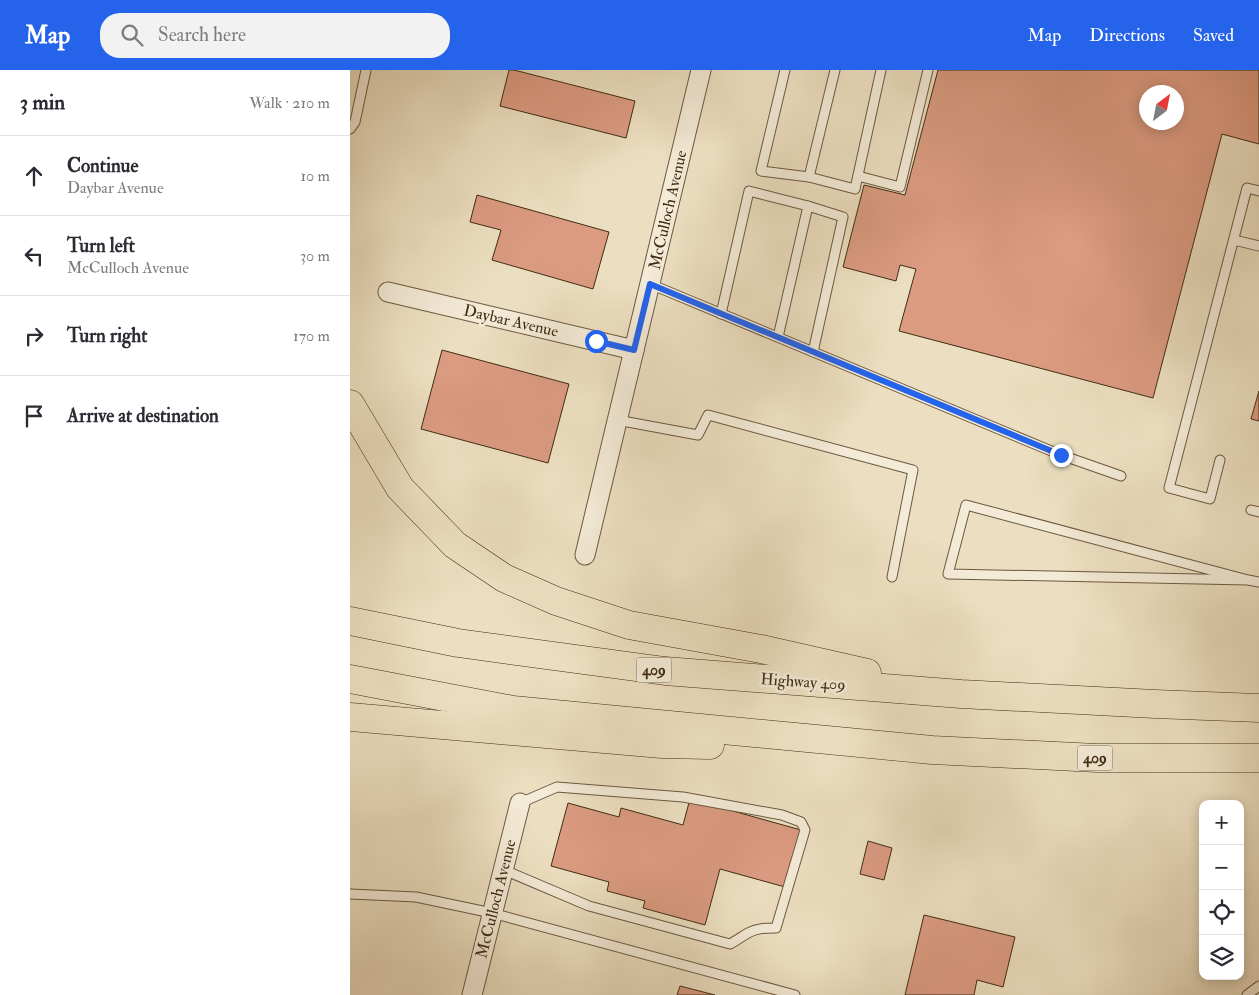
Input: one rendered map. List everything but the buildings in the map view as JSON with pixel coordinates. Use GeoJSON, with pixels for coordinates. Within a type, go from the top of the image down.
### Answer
{"type":"FeatureCollection","features":[{"type":"Feature","properties":{"kind":"highway"},"geometry":{"type":"LineString","coordinates":[[350,404],[400,488],[454,545],[504,578],[556,601],[629,625],[761,649],[961,694]]}},
{"type":"Feature","properties":{"kind":"highway","name":"Highway 409"},"geometry":{"type":"LineString","coordinates":[[350,621],[458,643],[665,671],[961,694],[1259,708]]}},
{"type":"Feature","properties":{"kind":"highway","name":"409"},"geometry":{"type":"LineString","coordinates":[[350,679],[513,710],[932,750],[1097,758],[1259,758]]}},
{"type":"Feature","properties":{"kind":"highway"},"geometry":{"type":"LineString","coordinates":[[350,717],[662,744],[932,750]]}},
{"type":"Feature","properties":{"kind":"street","name":"McCulloch Avenue"},"geometry":{"type":"LineString","coordinates":[[585,555],[701,70]]}},
{"type":"Feature","properties":{"kind":"street","name":"Daybar Avenue"},"geometry":{"type":"LineString","coordinates":[[388,292],[634,350]]}},
{"type":"Feature","properties":{"kind":"street","name":"McCulloch Avenue"},"geometry":{"type":"LineString","coordinates":[[472,995],[520,803]]}},
{"type":"Feature","properties":{"kind":"lane"},"geometry":{"type":"LineString","coordinates":[[350,129],[355,122],[366,70]]}},
{"type":"Feature","properties":{"kind":"lane"},"geometry":{"type":"LineString","coordinates":[[785,70],[762,171],[808,177],[855,189],[881,70]]}},
{"type":"Feature","properties":{"kind":"lane"},"geometry":{"type":"LineString","coordinates":[[808,177],[834,70]]}},
{"type":"Feature","properties":{"kind":"lane"},"geometry":{"type":"LineString","coordinates":[[858,176],[900,187],[928,70]]}},
{"type":"Feature","properties":{"kind":"lane"},"geometry":{"type":"LineString","coordinates":[[1220,460],[1210,498],[1169,488],[1247,188],[1259,191]]}},
{"type":"Feature","properties":{"kind":"lane"},"geometry":{"type":"LineString","coordinates":[[720,314],[749,191],[843,216],[813,352]]}},
{"type":"Feature","properties":{"kind":"lane"},"geometry":{"type":"LineString","coordinates":[[778,337],[808,206]]}},
{"type":"Feature","properties":{"kind":"lane"},"geometry":{"type":"LineString","coordinates":[[1234,240],[1259,246]]}},
{"type":"Feature","properties":{"kind":"lane"},"geometry":{"type":"LineString","coordinates":[[650,284],[1061,455],[1121,476]]}},
{"type":"Feature","properties":{"kind":"lane"},"geometry":{"type":"LineString","coordinates":[[618,420],[698,435],[708,414],[913,470],[892,577]]}},
{"type":"Feature","properties":{"kind":"lane"},"geometry":{"type":"LineString","coordinates":[[1248,580],[948,574],[966,505],[1259,582]]}},
{"type":"Feature","properties":{"kind":"lane"},"geometry":{"type":"LineString","coordinates":[[504,870],[589,906],[730,944],[749,932],[762,928],[776,928],[805,830],[801,822],[782,815],[683,796],[557,788],[520,803]]}},
{"type":"Feature","properties":{"kind":"lane"},"geometry":{"type":"LineString","coordinates":[[350,894],[416,897],[492,913],[795,995]]}},
{"type":"Feature","properties":{"kind":"lane"},"geometry":{"type":"LineString","coordinates":[[1247,995],[1259,986]]}},
{"type":"Feature","properties":{"kind":"route"},"geometry":{"type":"LineString","coordinates":[[596,341],[634,350],[650,284],[1061,455]]}}]}
